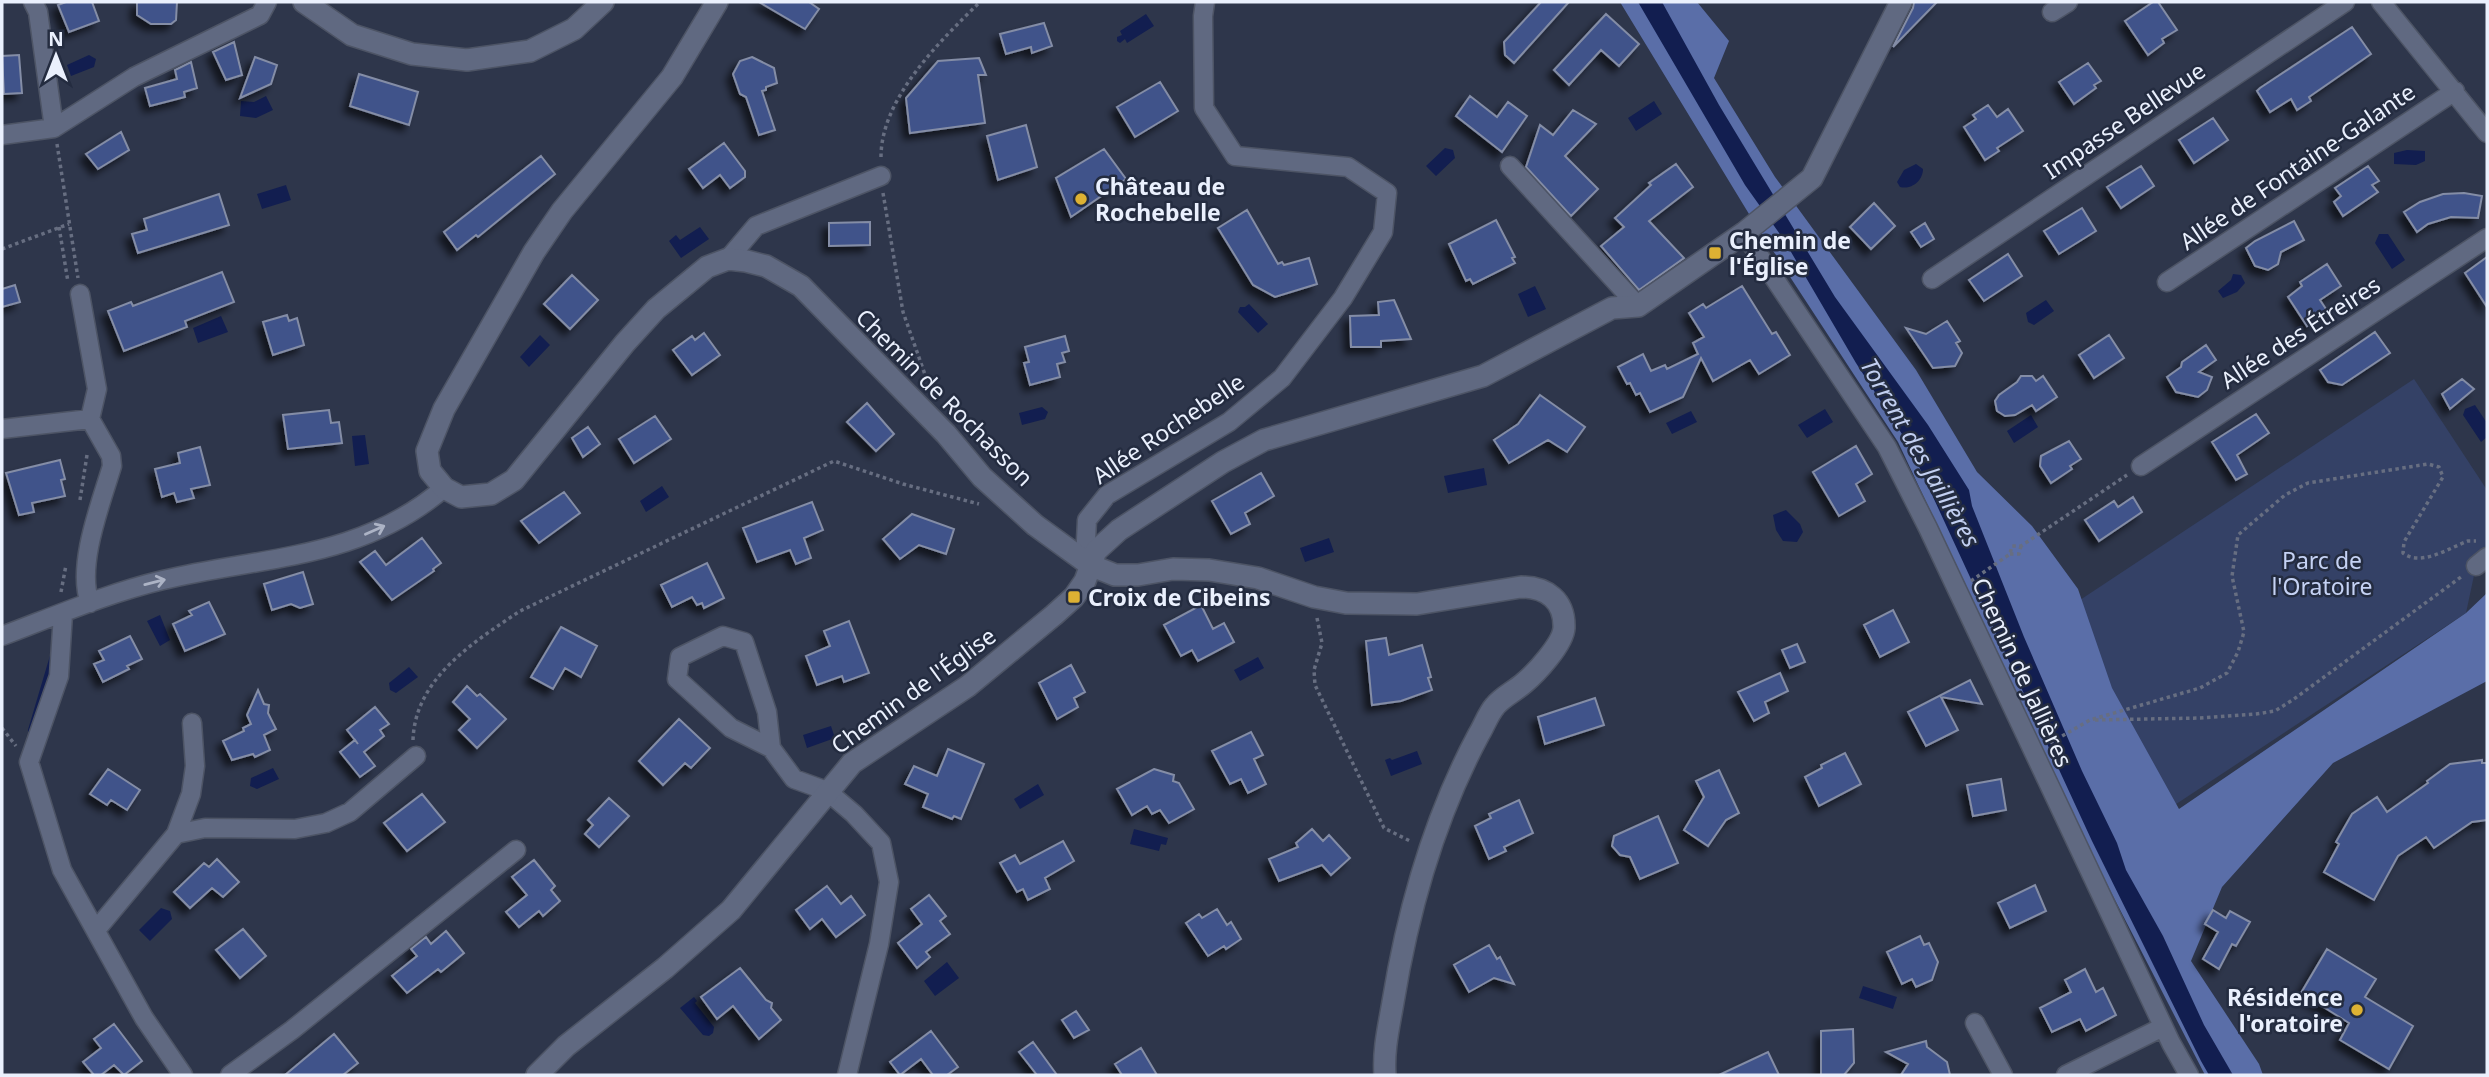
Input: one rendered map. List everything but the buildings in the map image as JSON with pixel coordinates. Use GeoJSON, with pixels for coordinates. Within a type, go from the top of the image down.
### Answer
{"type":"FeatureCollection","features":[{"type":"Feature","properties":{"kind":"street"},"geometry":{"type":"LineString","coordinates":[[33,2],[38,12],[54,128]]}},
{"type":"Feature","properties":{"kind":"street"},"geometry":{"type":"LineString","coordinates":[[2,135],[54,128],[134,77],[260,15],[267,2]]}},
{"type":"Feature","properties":{"kind":"street"},"geometry":{"type":"LineString","coordinates":[[304,2],[352,35],[412,54],[467,60],[530,51],[574,29],[603,2]]}},
{"type":"Feature","properties":{"kind":"street"},"geometry":{"type":"LineString","coordinates":[[717,2],[671,77],[555,221],[507,296],[444,409],[427,451],[430,471],[444,488],[461,497],[491,494],[514,480],[625,343],[656,309],[707,267],[728,259],[756,226],[881,176]]}},
{"type":"Feature","properties":{"kind":"street","name":"Allée Rochebelle"},"geometry":{"type":"LineString","coordinates":[[1087,563],[1087,520],[1107,495],[1229,422],[1282,378],[1343,298],[1383,232],[1387,193],[1348,167],[1235,156],[1204,108],[1205,2]]}},
{"type":"Feature","properties":{"kind":"street","name":"Chemin de l'Église"},"geometry":{"type":"LineString","coordinates":[[537,1075],[566,1046],[731,911],[852,763],[968,686],[1074,597],[1085,581],[1087,563],[1119,530],[1223,462],[1264,440],[1483,376],[1612,308],[1638,306],[1749,229],[1812,178],[1901,2]]}},
{"type":"Feature","properties":{"kind":"street","name":"Impasse Bellevue"},"geometry":{"type":"LineString","coordinates":[[1931,279],[2345,2]]}},
{"type":"Feature","properties":{"kind":"street"},"geometry":{"type":"LineString","coordinates":[[2381,2],[2455,91],[2484,120]]}},
{"type":"Feature","properties":{"kind":"street","name":"Allée de Fontaine-Galante"},"geometry":{"type":"LineString","coordinates":[[2167,282],[2455,91]]}},
{"type":"Feature","properties":{"kind":"street"},"geometry":{"type":"LineString","coordinates":[[1510,166],[1638,306]]}},
{"type":"Feature","properties":{"kind":"street","name":"Chemin de Jallières"},"geometry":{"type":"LineString","coordinates":[[1749,229],[1886,447],[1946,566],[2163,1027],[2189,1075]]}},
{"type":"Feature","properties":{"kind":"street","name":"Allée des Étreires"},"geometry":{"type":"LineString","coordinates":[[2140,467],[2487,238]]}},
{"type":"Feature","properties":{"kind":"street","name":"Chemin de Rochasson"},"geometry":{"type":"LineString","coordinates":[[728,259],[766,266],[801,286],[946,434],[982,477],[1035,525],[1087,563],[1115,575],[1138,575],[1173,569],[1209,570],[1258,578],[1314,597],[1346,603],[1417,604],[1521,587],[1536,587],[1550,594],[1561,610],[1564,631],[1550,655],[1526,682],[1495,706],[1461,769],[1429,851],[1398,971],[1383,1058],[1385,1075]]}},
{"type":"Feature","properties":{"kind":"street"},"geometry":{"type":"LineString","coordinates":[[80,294],[97,390],[86,420]]}},
{"type":"Feature","properties":{"kind":"street"},"geometry":{"type":"LineString","coordinates":[[86,420],[111,456],[112,467],[91,542],[85,576],[86,594],[90,603]]}},
{"type":"Feature","properties":{"kind":"street"},"geometry":{"type":"LineString","coordinates":[[2,429],[86,420]]}},
{"type":"Feature","properties":{"kind":"street"},"geometry":{"type":"LineString","coordinates":[[2,636],[116,592],[166,579],[320,551],[353,540],[423,506],[444,488]]}},
{"type":"Feature","properties":{"kind":"street"},"geometry":{"type":"LineString","coordinates":[[63,614],[59,676],[29,762],[62,870],[145,1018],[183,1075]]}},
{"type":"Feature","properties":{"kind":"street"},"geometry":{"type":"LineString","coordinates":[[771,747],[767,712],[744,642],[723,636],[680,657],[677,679],[731,728],[771,747],[794,779],[827,791],[854,814],[881,843],[890,882],[879,944],[847,1075]]}},
{"type":"Feature","properties":{"kind":"street"},"geometry":{"type":"LineString","coordinates":[[96,930],[176,834],[191,794],[195,766],[192,723]]}},
{"type":"Feature","properties":{"kind":"street"},"geometry":{"type":"LineString","coordinates":[[176,834],[205,828],[295,829],[326,824],[350,811],[416,756]]}},
{"type":"Feature","properties":{"kind":"street"},"geometry":{"type":"LineString","coordinates":[[230,1075],[292,1030],[516,849]]}},
{"type":"Feature","properties":{"kind":"street"},"geometry":{"type":"LineString","coordinates":[[1975,1023],[2003,1075]]}},
{"type":"Feature","properties":{"kind":"street"},"geometry":{"type":"LineString","coordinates":[[2066,1075],[2163,1027]]}},
{"type":"Feature","properties":{"kind":"path"},"geometry":{"type":"LineString","coordinates":[[933,397],[903,312],[886,218],[881,176],[881,140],[893,106],[940,42],[980,2]]}},
{"type":"Feature","properties":{"kind":"path"},"geometry":{"type":"LineString","coordinates":[[54,128],[80,294]]}},
{"type":"Feature","properties":{"kind":"path"},"geometry":{"type":"LineString","coordinates":[[2,249],[69,225]]}},
{"type":"Feature","properties":{"kind":"path"},"geometry":{"type":"LineString","coordinates":[[59,227],[63,247]]}},
{"type":"Feature","properties":{"kind":"path"},"geometry":{"type":"LineString","coordinates":[[78,510],[87,457],[86,420]]}},
{"type":"Feature","properties":{"kind":"path"},"geometry":{"type":"LineString","coordinates":[[416,756],[413,739],[421,700],[453,661],[483,636],[520,611],[834,461],[903,484],[981,504],[997,489]]}},
{"type":"Feature","properties":{"kind":"path"},"geometry":{"type":"LineString","coordinates":[[2042,748],[2090,720],[2200,688],[2227,673],[2238,652],[2244,632],[2232,576],[2238,535],[2285,495],[2308,483],[2428,464],[2439,467],[2443,477],[2404,542],[2403,553],[2410,558],[2422,559],[2468,541],[2478,541]]}},
{"type":"Feature","properties":{"kind":"path"},"geometry":{"type":"LineString","coordinates":[[2008,555],[2012,546],[2021,546],[2140,467]]}},
{"type":"Feature","properties":{"kind":"path"},"geometry":{"type":"LineString","coordinates":[[1966,585],[2008,555],[2019,554],[2021,546]]}},
{"type":"Feature","properties":{"kind":"path"},"geometry":{"type":"LineString","coordinates":[[63,577],[68,555]]}},
{"type":"Feature","properties":{"kind":"path"},"geometry":{"type":"LineString","coordinates":[[2090,720],[2200,718],[2274,711],[2482,562]]}},
{"type":"Feature","properties":{"kind":"path"},"geometry":{"type":"LineString","coordinates":[[1314,597],[1322,643],[1314,670],[1315,685],[1384,828],[1429,851]]}},
{"type":"Feature","properties":{"kind":"green space","name":"Parc de l'Oratoire"},"geometry":{"type":"Polygon","coordinates":[[[2414,379],[2487,490],[2487,557],[2476,566],[2466,613],[2117,843],[2024,637],[2414,379]]]}},
{"type":"Feature","properties":{"kind":"shaded area"},"geometry":{"type":"Polygon","coordinates":[[[1620,2],[1697,2],[1729,41],[1714,78],[1775,177],[1916,370],[1977,472],[2032,526],[2078,589],[2112,688],[2179,809],[2466,613],[2487,593],[2487,681],[2333,763],[2222,887],[2191,961],[2259,1064],[2263,1075],[2205,1075],[2097,865],[1898,442],[1749,214],[1620,2]]]}},
{"type":"Feature","properties":{"kind":"water","name":"Torrent des Jaillières"},"geometry":{"type":"Polygon","coordinates":[[[1638,2],[1662,2],[1719,105],[1835,297],[1928,425],[1969,490],[1972,506],[2024,637],[2082,771],[2117,843],[2126,870],[2163,936],[2204,1025],[2233,1075],[2209,1075],[2201,1061],[2092,841],[1909,445],[1856,363],[1784,240],[1745,185],[1638,2]]]}},
{"type":"Feature","properties":{"kind":"water"},"geometry":{"type":"Polygon","coordinates":[[[1146,14],[1154,26],[1127,43],[1125,39],[1120,43],[1117,41],[1117,37],[1122,35],[1120,31],[1146,14]]]}},
{"type":"Feature","properties":{"kind":"water"},"geometry":{"type":"Polygon","coordinates":[[[89,55],[96,59],[94,67],[71,76],[67,65],[89,55]]]}},
{"type":"Feature","properties":{"kind":"water"},"geometry":{"type":"Polygon","coordinates":[[[266,96],[273,110],[256,118],[240,116],[241,101],[254,102],[266,96]]]}},
{"type":"Feature","properties":{"kind":"water"},"geometry":{"type":"Polygon","coordinates":[[[1654,101],[1662,114],[1636,131],[1628,118],[1654,101]]]}},
{"type":"Feature","properties":{"kind":"water"},"geometry":{"type":"Polygon","coordinates":[[[1445,148],[1453,150],[1455,158],[1436,176],[1426,166],[1445,148]]]}},
{"type":"Feature","properties":{"kind":"water"},"geometry":{"type":"Polygon","coordinates":[[[2407,150],[2425,151],[2425,161],[2416,165],[2394,164],[2394,153],[2407,150]]]}},
{"type":"Feature","properties":{"kind":"water"},"geometry":{"type":"Polygon","coordinates":[[[1916,164],[1923,169],[1919,181],[1912,186],[1900,187],[1897,182],[1904,170],[1916,164]]]}},
{"type":"Feature","properties":{"kind":"water"},"geometry":{"type":"Polygon","coordinates":[[[286,185],[291,200],[262,209],[257,194],[286,185]]]}},
{"type":"Feature","properties":{"kind":"water"},"geometry":{"type":"Polygon","coordinates":[[[700,227],[709,239],[681,258],[669,241],[676,235],[680,240],[700,227]]]}},
{"type":"Feature","properties":{"kind":"water"},"geometry":{"type":"Polygon","coordinates":[[[2379,234],[2388,234],[2405,260],[2392,269],[2375,243],[2379,234]]]}},
{"type":"Feature","properties":{"kind":"water"},"geometry":{"type":"Polygon","coordinates":[[[2233,274],[2241,275],[2245,283],[2237,292],[2223,298],[2218,291],[2231,280],[2233,274]]]}},
{"type":"Feature","properties":{"kind":"water"},"geometry":{"type":"Polygon","coordinates":[[[1535,286],[1546,309],[1528,317],[1518,294],[1535,286]]]}},
{"type":"Feature","properties":{"kind":"water"},"geometry":{"type":"Polygon","coordinates":[[[2046,300],[2054,311],[2034,325],[2028,322],[2026,313],[2046,300]]]}},
{"type":"Feature","properties":{"kind":"water"},"geometry":{"type":"Polygon","coordinates":[[[1249,304],[1268,324],[1258,333],[1238,312],[1240,307],[1249,304]]]}},
{"type":"Feature","properties":{"kind":"water"},"geometry":{"type":"Polygon","coordinates":[[[221,316],[228,332],[198,343],[193,328],[221,316]]]}},
{"type":"Feature","properties":{"kind":"water"},"geometry":{"type":"Polygon","coordinates":[[[540,335],[550,345],[529,367],[520,357],[540,335]]]}},
{"type":"Feature","properties":{"kind":"water"},"geometry":{"type":"Polygon","coordinates":[[[2475,405],[2487,423],[2487,437],[2481,442],[2463,415],[2465,409],[2475,405]]]}},
{"type":"Feature","properties":{"kind":"water"},"geometry":{"type":"Polygon","coordinates":[[[1042,407],[1048,412],[1045,419],[1022,425],[1019,413],[1042,407]]]}},
{"type":"Feature","properties":{"kind":"water"},"geometry":{"type":"Polygon","coordinates":[[[1825,409],[1833,422],[1807,438],[1798,425],[1825,409]]]}},
{"type":"Feature","properties":{"kind":"water"},"geometry":{"type":"Polygon","coordinates":[[[1691,411],[1697,422],[1672,434],[1666,423],[1691,411]]]}},
{"type":"Feature","properties":{"kind":"water"},"geometry":{"type":"Polygon","coordinates":[[[2031,415],[2038,427],[2014,443],[2007,431],[2031,415]]]}},
{"type":"Feature","properties":{"kind":"water"},"geometry":{"type":"Polygon","coordinates":[[[365,435],[369,464],[355,466],[352,436],[365,435]]]}},
{"type":"Feature","properties":{"kind":"water"},"geometry":{"type":"Polygon","coordinates":[[[1484,468],[1487,485],[1448,493],[1444,476],[1484,468]]]}},
{"type":"Feature","properties":{"kind":"water"},"geometry":{"type":"Polygon","coordinates":[[[662,486],[669,497],[646,512],[640,501],[662,486]]]}},
{"type":"Feature","properties":{"kind":"water"},"geometry":{"type":"Polygon","coordinates":[[[1786,510],[1800,524],[1803,532],[1797,542],[1783,541],[1776,530],[1773,515],[1786,510]]]}},
{"type":"Feature","properties":{"kind":"water"},"geometry":{"type":"Polygon","coordinates":[[[1329,538],[1334,552],[1305,562],[1300,548],[1329,538]]]}},
{"type":"Feature","properties":{"kind":"water"},"geometry":{"type":"Polygon","coordinates":[[[160,615],[170,640],[160,646],[147,621],[160,615]]]}},
{"type":"Feature","properties":{"kind":"water"},"geometry":{"type":"Polygon","coordinates":[[[1258,657],[1264,668],[1240,681],[1234,670],[1258,657]]]}},
{"type":"Feature","properties":{"kind":"water"},"geometry":{"type":"Polygon","coordinates":[[[409,667],[418,677],[396,693],[390,690],[389,683],[409,667]]]}},
{"type":"Feature","properties":{"kind":"water"},"geometry":{"type":"Polygon","coordinates":[[[831,726],[835,738],[807,748],[803,735],[831,726]]]}},
{"type":"Feature","properties":{"kind":"water"},"geometry":{"type":"Polygon","coordinates":[[[1417,751],[1422,764],[1391,776],[1385,760],[1417,751]]]}},
{"type":"Feature","properties":{"kind":"water"},"geometry":{"type":"Polygon","coordinates":[[[273,768],[279,779],[257,789],[250,786],[251,778],[273,768]]]}},
{"type":"Feature","properties":{"kind":"water"},"geometry":{"type":"Polygon","coordinates":[[[1038,784],[1044,795],[1020,809],[1014,799],[1038,784]]]}},
{"type":"Feature","properties":{"kind":"water"},"geometry":{"type":"Polygon","coordinates":[[[1134,829],[1168,838],[1166,845],[1161,844],[1159,851],[1130,844],[1134,829]]]}},
{"type":"Feature","properties":{"kind":"water"},"geometry":{"type":"Polygon","coordinates":[[[161,908],[170,911],[172,919],[150,941],[139,930],[161,908]]]}},
{"type":"Feature","properties":{"kind":"water"},"geometry":{"type":"Polygon","coordinates":[[[947,962],[959,978],[935,996],[924,981],[947,962]]]}},
{"type":"Feature","properties":{"kind":"water"},"geometry":{"type":"Polygon","coordinates":[[[1863,986],[1897,997],[1893,1009],[1859,998],[1863,986]]]}},
{"type":"Feature","properties":{"kind":"water"},"geometry":{"type":"Polygon","coordinates":[[[694,997],[697,1001],[695,1003],[714,1027],[709,1036],[703,1035],[680,1008],[694,997]]]}},
{"type":"Feature","properties":{"kind":"waterway"},"geometry":{"type":"LineString","coordinates":[[31,730],[53,656]]}},
{"type":"Feature","properties":{"kind":"place","name":"Château de Rochebelle"},"geometry":{"type":"Point","coordinates":[1081,199]}},
{"type":"Feature","properties":{"kind":"place","name":"Chemin de l'Église"},"geometry":{"type":"Point","coordinates":[1715,253]}},
{"type":"Feature","properties":{"kind":"place","name":"Croix de Cibeins"},"geometry":{"type":"Point","coordinates":[1074,597]}},
{"type":"Feature","properties":{"kind":"place","name":"Résidence l'oratoire"},"geometry":{"type":"Point","coordinates":[2357,1010]}}]}
